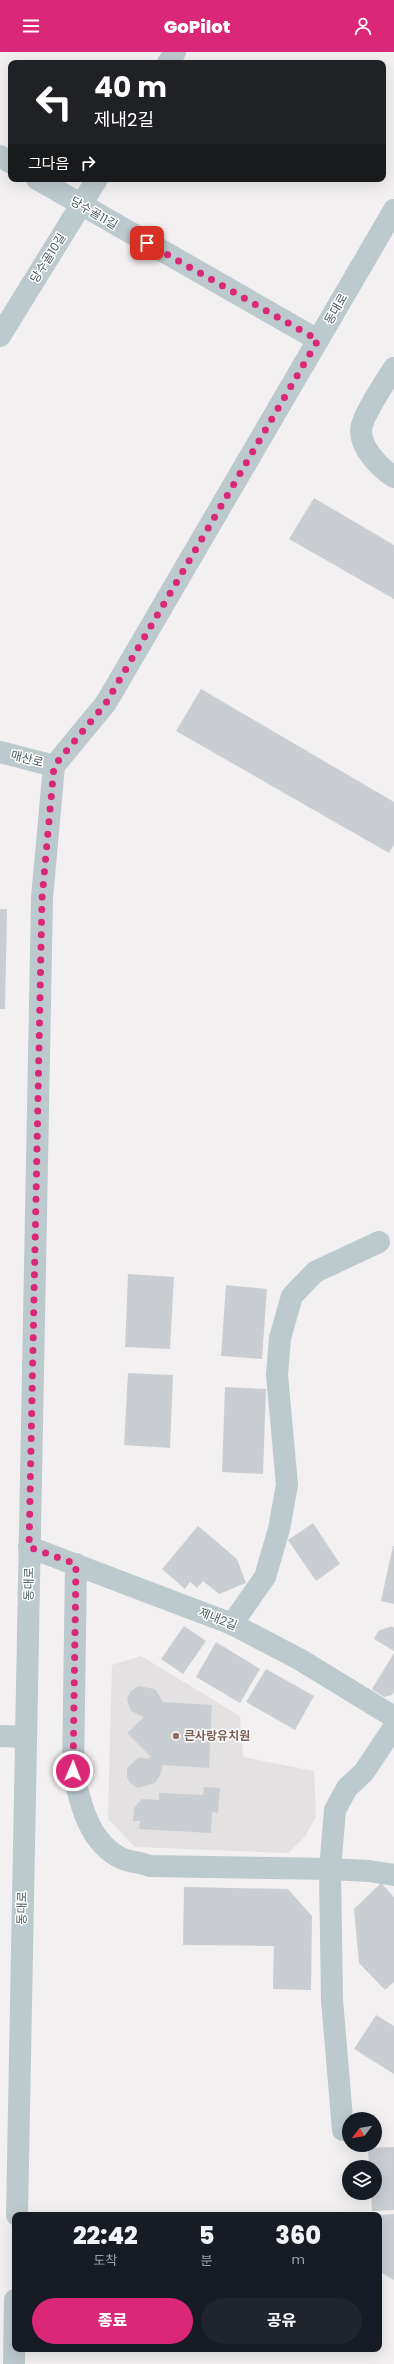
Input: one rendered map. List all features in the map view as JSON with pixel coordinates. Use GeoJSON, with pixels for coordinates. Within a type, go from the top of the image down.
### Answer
{"type":"FeatureCollection","features":[{"type":"Feature","properties":{"kind":"street","name":"당수골11길"},"geometry":{"type":"LineString","coordinates":[[42,182],[318,340]]}},
{"type":"Feature","properties":{"kind":"street","name":"당수골10길"},"geometry":{"type":"LineString","coordinates":[[0,336],[95,182]]}},
{"type":"Feature","properties":{"kind":"street","name":"동대로"},"geometry":{"type":"LineString","coordinates":[[17,2212],[42,898],[54,766],[106,703],[394,210]]}},
{"type":"Feature","properties":{"kind":"street"},"geometry":{"type":"LineString","coordinates":[[394,368],[368,412],[361,431],[368,454],[382,470],[394,477]]}},
{"type":"Feature","properties":{"kind":"street","name":"매산로"},"geometry":{"type":"LineString","coordinates":[[0,752],[54,766]]}},
{"type":"Feature","properties":{"kind":"street"},"geometry":{"type":"LineString","coordinates":[[232,1624],[265,1577],[279,1529],[287,1486],[277,1375],[280,1338],[292,1296],[315,1272],[379,1242]]}},
{"type":"Feature","properties":{"kind":"street","name":"제내2길"},"geometry":{"type":"LineString","coordinates":[[29,1547],[232,1624],[299,1659],[394,1717]]}},
{"type":"Feature","properties":{"kind":"street"},"geometry":{"type":"LineString","coordinates":[[76,1564],[73,1771],[79,1800],[89,1825],[105,1847],[123,1858],[150,1866],[369,1871],[394,1875]]}},
{"type":"Feature","properties":{"kind":"street"},"geometry":{"type":"LineString","coordinates":[[342,2118],[332,2000],[330,1870],[335,1810],[346,1788],[364,1772],[394,1727]]}},
{"type":"Feature","properties":{"kind":"street"},"geometry":{"type":"LineString","coordinates":[[0,1736],[26,1737]]}},
{"type":"Feature","properties":{"kind":"street"},"geometry":{"type":"LineString","coordinates":[[14,2352],[14,2364]]}},
{"type":"Feature","properties":{"kind":"shaded area","name":"큰사랑유치원"},"geometry":{"type":"Polygon","coordinates":[[[141,1656],[240,1716],[243,1757],[314,1771],[316,1817],[304,1838],[288,1853],[135,1847],[108,1819],[112,1665],[141,1656]]]}},
{"type":"Feature","properties":{"kind":"building"},"geometry":{"type":"Polygon","coordinates":[[[314,498],[394,545],[394,599],[289,539],[314,498]]]}},
{"type":"Feature","properties":{"kind":"building"},"geometry":{"type":"Polygon","coordinates":[[[201,689],[394,802],[394,845],[389,853],[176,731],[201,689]]]}},
{"type":"Feature","properties":{"kind":"building"},"geometry":{"type":"Polygon","coordinates":[[[0,909],[7,909],[5,1009],[0,1009],[0,909]]]}},
{"type":"Feature","properties":{"kind":"building"},"geometry":{"type":"Polygon","coordinates":[[[128,1274],[174,1277],[170,1349],[125,1347],[128,1274]]]}},
{"type":"Feature","properties":{"kind":"building"},"geometry":{"type":"Polygon","coordinates":[[[226,1285],[267,1289],[262,1359],[221,1356],[226,1285]]]}},
{"type":"Feature","properties":{"kind":"building"},"geometry":{"type":"Polygon","coordinates":[[[128,1373],[173,1375],[170,1448],[124,1445],[128,1373]]]}},
{"type":"Feature","properties":{"kind":"building"},"geometry":{"type":"Polygon","coordinates":[[[225,1387],[266,1389],[263,1474],[222,1472],[225,1387]]]}},
{"type":"Feature","properties":{"kind":"building"},"geometry":{"type":"Polygon","coordinates":[[[313,1523],[340,1564],[316,1581],[288,1540],[313,1523]]]}},
{"type":"Feature","properties":{"kind":"building"},"geometry":{"type":"Polygon","coordinates":[[[198,1526],[237,1559],[246,1583],[219,1594],[203,1581],[197,1588],[190,1582],[185,1589],[162,1569],[198,1526]]]}},
{"type":"Feature","properties":{"kind":"building"},"geometry":{"type":"Polygon","coordinates":[[[394,1546],[394,1604],[381,1601],[394,1546]]]}},
{"type":"Feature","properties":{"kind":"building"},"geometry":{"type":"Polygon","coordinates":[[[184,1626],[206,1641],[183,1674],[161,1659],[184,1626]]]}},
{"type":"Feature","properties":{"kind":"building"},"geometry":{"type":"Polygon","coordinates":[[[392,1626],[394,1628],[394,1651],[374,1639],[378,1631],[392,1626]]]}},
{"type":"Feature","properties":{"kind":"building"},"geometry":{"type":"Polygon","coordinates":[[[216,1642],[260,1669],[240,1703],[196,1677],[216,1642]]]}},
{"type":"Feature","properties":{"kind":"building"},"geometry":{"type":"Polygon","coordinates":[[[394,1653],[394,1692],[392,1695],[384,1697],[372,1689],[394,1653]]]}},
{"type":"Feature","properties":{"kind":"building"},"geometry":{"type":"Polygon","coordinates":[[[266,1669],[314,1696],[295,1730],[246,1702],[266,1669]]]}},
{"type":"Feature","properties":{"kind":"building"},"geometry":{"type":"Polygon","coordinates":[[[138,1686],[155,1689],[163,1702],[212,1705],[209,1768],[163,1765],[160,1775],[155,1783],[138,1788],[130,1783],[127,1777],[127,1768],[139,1757],[147,1759],[151,1757],[127,1733],[144,1717],[131,1711],[127,1698],[131,1691],[138,1686]]]}},
{"type":"Feature","properties":{"kind":"building"},"geometry":{"type":"Polygon","coordinates":[[[204,1787],[220,1788],[218,1813],[212,1812],[211,1833],[139,1829],[140,1821],[133,1821],[134,1808],[142,1799],[159,1800],[159,1793],[203,1795],[204,1787]]]}},
{"type":"Feature","properties":{"kind":"building"},"geometry":{"type":"Polygon","coordinates":[[[381,1883],[394,1897],[394,1982],[385,1990],[359,1963],[354,1909],[381,1883]]]}},
{"type":"Feature","properties":{"kind":"building"},"geometry":{"type":"Polygon","coordinates":[[[184,1887],[288,1889],[312,1916],[311,1990],[273,1989],[274,1946],[183,1945],[184,1887]]]}},
{"type":"Feature","properties":{"kind":"building"},"geometry":{"type":"Polygon","coordinates":[[[376,2015],[394,2026],[394,2074],[354,2049],[376,2015]]]}},
{"type":"Feature","properties":{"kind":"building"},"geometry":{"type":"Polygon","coordinates":[[[382,2147],[394,2147],[394,2210],[372,2211],[371,2200],[382,2200],[382,2160],[369,2160],[368,2152],[382,2152],[382,2147]]]}},
{"type":"Feature","properties":{"kind":"building"},"geometry":{"type":"Polygon","coordinates":[[[394,2214],[394,2280],[382,2273],[382,2215],[394,2214]]]}},
{"type":"Feature","properties":{"kind":"place","name":"큰사랑유치원"},"geometry":{"type":"Point","coordinates":[176,1736]}},
{"type":"Feature","properties":{"kind":"route"},"geometry":{"type":"LineString","coordinates":[[73,1771],[76,1564],[29,1547],[42,898],[54,766],[106,703],[318,340],[147,243]]}}]}
